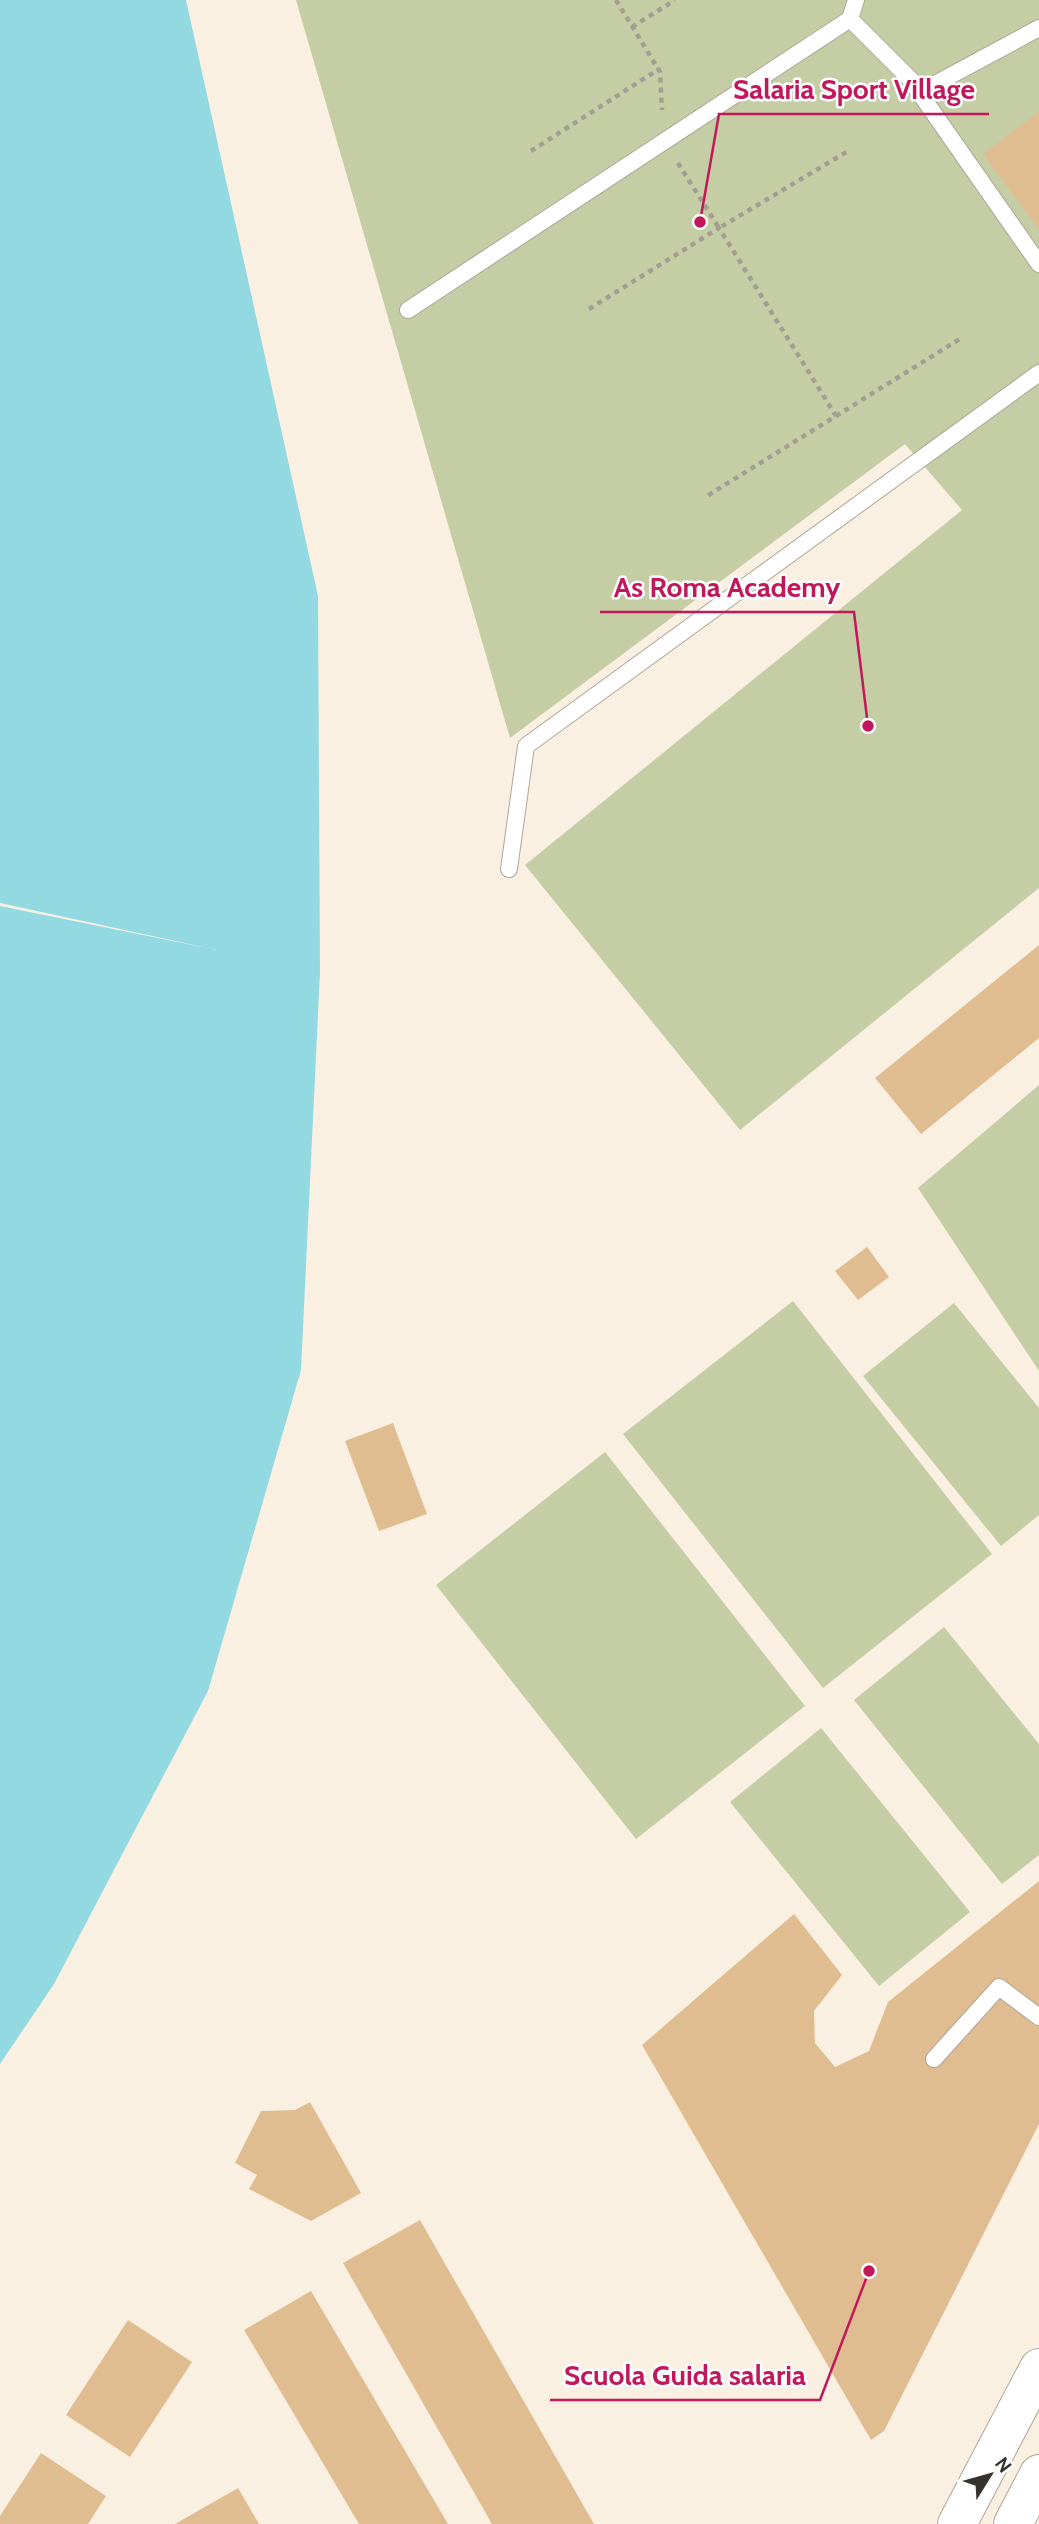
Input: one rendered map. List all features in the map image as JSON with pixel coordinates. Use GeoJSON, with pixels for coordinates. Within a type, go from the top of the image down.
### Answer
{"type":"FeatureCollection","features":[{"type":"Feature","properties":{"kind":"main road"},"geometry":{"type":"LineString","coordinates":[[957,2524],[1039,2368]]}},
{"type":"Feature","properties":{"kind":"main road"},"geometry":{"type":"LineString","coordinates":[[1013,2524],[1039,2474]]}},
{"type":"Feature","properties":{"kind":"lane"},"geometry":{"type":"LineString","coordinates":[[408,310],[850,19],[856,0]]}},
{"type":"Feature","properties":{"kind":"lane"},"geometry":{"type":"LineString","coordinates":[[850,19],[922,91],[1039,28]]}},
{"type":"Feature","properties":{"kind":"lane"},"geometry":{"type":"LineString","coordinates":[[904,72],[1039,264]]}},
{"type":"Feature","properties":{"kind":"lane"},"geometry":{"type":"LineString","coordinates":[[509,869],[526,746],[1039,373]]}},
{"type":"Feature","properties":{"kind":"lane"},"geometry":{"type":"LineString","coordinates":[[934,2059],[999,1987],[1039,2017]]}},
{"type":"Feature","properties":{"kind":"path"},"geometry":{"type":"LineString","coordinates":[[632,27],[675,0]]}},
{"type":"Feature","properties":{"kind":"path"},"geometry":{"type":"LineString","coordinates":[[531,151],[659,69]]}},
{"type":"Feature","properties":{"kind":"path"},"geometry":{"type":"LineString","coordinates":[[589,309],[719,228],[836,416]]}},
{"type":"Feature","properties":{"kind":"path"},"geometry":{"type":"LineString","coordinates":[[707,496],[963,337]]}},
{"type":"Feature","properties":{"kind":"green space"},"geometry":{"type":"Polygon","coordinates":[[[296,0],[1039,0],[1039,888],[740,1130],[525,865],[962,510],[905,444],[510,738],[296,0]]]}},
{"type":"Feature","properties":{"kind":"green space"},"geometry":{"type":"Polygon","coordinates":[[[1039,1085],[1039,1371],[918,1188],[1039,1085]]]}},
{"type":"Feature","properties":{"kind":"green space"},"geometry":{"type":"Polygon","coordinates":[[[793,1301],[992,1554],[823,1688],[623,1434],[793,1301]]]}},
{"type":"Feature","properties":{"kind":"green space"},"geometry":{"type":"Polygon","coordinates":[[[954,1303],[1039,1408],[1039,1515],[1001,1546],[863,1376],[954,1303]]]}},
{"type":"Feature","properties":{"kind":"green space"},"geometry":{"type":"Polygon","coordinates":[[[605,1452],[805,1706],[636,1839],[436,1585],[605,1452]]]}},
{"type":"Feature","properties":{"kind":"green space"},"geometry":{"type":"Polygon","coordinates":[[[944,1627],[1039,1744],[1039,1855],[1002,1884],[854,1700],[944,1627]]]}},
{"type":"Feature","properties":{"kind":"green space"},"geometry":{"type":"Polygon","coordinates":[[[821,1728],[970,1912],[879,1986],[730,1802],[821,1728]]]}},
{"type":"Feature","properties":{"kind":"water"},"geometry":{"type":"Polygon","coordinates":[[[0,0],[186,0],[318,596],[320,972],[301,1370],[208,1691],[54,1984],[0,2064],[0,906],[217,950],[0,903],[0,0]]]}},
{"type":"Feature","properties":{"kind":"building"},"geometry":{"type":"Polygon","coordinates":[[[1039,112],[1039,229],[983,154],[1039,112]]]}},
{"type":"Feature","properties":{"kind":"building"},"geometry":{"type":"Polygon","coordinates":[[[1039,945],[1039,1038],[921,1134],[875,1078],[1039,945]]]}},
{"type":"Feature","properties":{"kind":"building"},"geometry":{"type":"Polygon","coordinates":[[[867,1247],[889,1277],[858,1300],[835,1271],[867,1247]]]}},
{"type":"Feature","properties":{"kind":"building"},"geometry":{"type":"Polygon","coordinates":[[[393,1423],[427,1514],[379,1531],[345,1441],[393,1423]]]}},
{"type":"Feature","properties":{"kind":"building"},"geometry":{"type":"Polygon","coordinates":[[[1039,1881],[1039,2124],[884,2431],[871,2440],[642,2045],[794,1914],[842,1975],[814,2011],[815,2043],[835,2067],[869,2051],[888,2002],[1039,1881]]]}},
{"type":"Feature","properties":{"kind":"building"},"geometry":{"type":"Polygon","coordinates":[[[310,2102],[361,2193],[311,2221],[249,2189],[257,2175],[235,2163],[261,2111],[295,2110],[310,2102]]]}},
{"type":"Feature","properties":{"kind":"building"},"geometry":{"type":"Polygon","coordinates":[[[420,2220],[594,2524],[492,2524],[343,2263],[420,2220]]]}},
{"type":"Feature","properties":{"kind":"building"},"geometry":{"type":"Polygon","coordinates":[[[311,2291],[448,2524],[359,2524],[244,2330],[311,2291]]]}},
{"type":"Feature","properties":{"kind":"building"},"geometry":{"type":"Polygon","coordinates":[[[128,2320],[192,2362],[130,2457],[66,2415],[128,2320]]]}},
{"type":"Feature","properties":{"kind":"building"},"geometry":{"type":"Polygon","coordinates":[[[41,2453],[106,2496],[88,2524],[0,2524],[0,2516],[41,2453]]]}},
{"type":"Feature","properties":{"kind":"building"},"geometry":{"type":"Polygon","coordinates":[[[238,2488],[259,2524],[175,2524],[238,2488]]]}},
{"type":"Feature","properties":{"kind":"place","name":"Salaria Sport Village"},"geometry":{"type":"Point","coordinates":[700,222]}},
{"type":"Feature","properties":{"kind":"place","name":"As Roma Academy"},"geometry":{"type":"Point","coordinates":[868,726]}},
{"type":"Feature","properties":{"kind":"place","name":"Scuola Guida salaria"},"geometry":{"type":"Point","coordinates":[869,2271]}}]}
